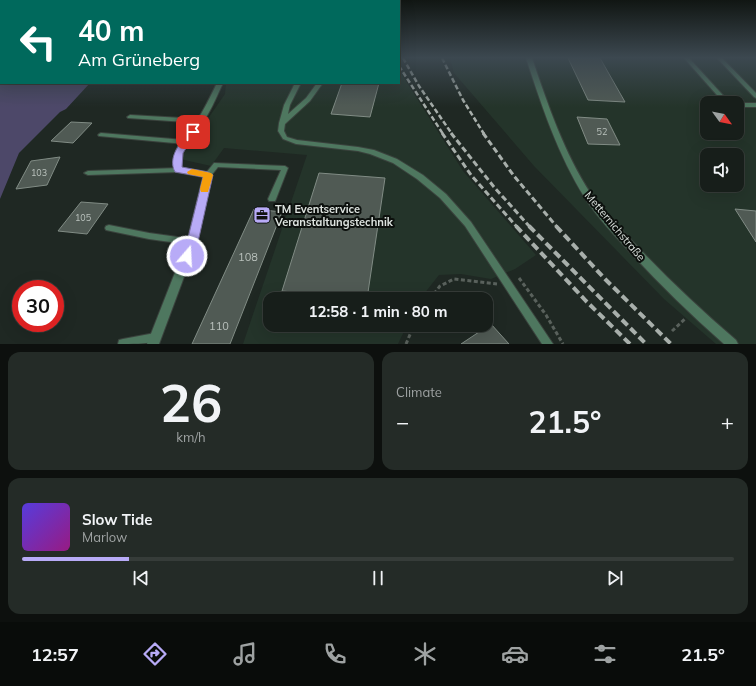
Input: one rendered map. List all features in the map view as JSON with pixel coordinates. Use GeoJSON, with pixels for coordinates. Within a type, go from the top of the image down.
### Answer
{"type":"FeatureCollection","features":[{"type":"Feature","properties":{"kind":"street","name":"Metternichstraße"},"geometry":{"type":"LineString","coordinates":[[534,74],[541,97],[562,149],[595,206],[645,263],[694,311],[732,344]]}},
{"type":"Feature","properties":{"kind":"street"},"geometry":{"type":"LineString","coordinates":[[154,341],[192,242],[208,175],[179,170],[177,164],[178,153],[202,118],[219,84]]}},
{"type":"Feature","properties":{"kind":"lane"},"geometry":{"type":"LineString","coordinates":[[701,74],[721,96]]}},
{"type":"Feature","properties":{"kind":"lane"},"geometry":{"type":"LineString","coordinates":[[735,74],[756,96]]}},
{"type":"Feature","properties":{"kind":"lane"},"geometry":{"type":"LineString","coordinates":[[298,84],[282,122],[281,131],[289,140],[372,152],[395,161],[420,177],[443,196],[468,224],[548,344]]}},
{"type":"Feature","properties":{"kind":"lane"},"geometry":{"type":"LineString","coordinates":[[282,122],[306,103],[319,84]]}},
{"type":"Feature","properties":{"kind":"lane"},"geometry":{"type":"LineString","coordinates":[[744,105],[756,105]]}},
{"type":"Feature","properties":{"kind":"lane"},"geometry":{"type":"LineString","coordinates":[[130,117],[202,118]]}},
{"type":"Feature","properties":{"kind":"lane"},"geometry":{"type":"LineString","coordinates":[[101,135],[185,142]]}},
{"type":"Feature","properties":{"kind":"lane"},"geometry":{"type":"LineString","coordinates":[[208,175],[216,165],[285,168],[272,199]]}},
{"type":"Feature","properties":{"kind":"lane"},"geometry":{"type":"LineString","coordinates":[[88,173],[179,170]]}},
{"type":"Feature","properties":{"kind":"lane"},"geometry":{"type":"LineString","coordinates":[[109,228],[149,236],[192,242]]}},
{"type":"Feature","properties":{"kind":"lane"},"geometry":{"type":"LineString","coordinates":[[123,344],[154,341]]}},
{"type":"Feature","properties":{"kind":"path"},"geometry":{"type":"LineString","coordinates":[[672,331],[694,311]]}},
{"type":"Feature","properties":{"kind":"path"},"geometry":{"type":"LineString","coordinates":[[406,344],[411,332]]}},
{"type":"Feature","properties":{"kind":"shaded area"},"geometry":{"type":"Polygon","coordinates":[[[400,74],[402,74],[463,171],[536,255],[515,269],[491,279],[461,274],[439,275],[426,292],[263,292],[263,332],[404,332],[398,344],[243,344],[307,155],[224,148],[211,166],[180,159],[225,94],[226,84],[400,84],[400,74]]]}},
{"type":"Feature","properties":{"kind":"shaded area"},"geometry":{"type":"Polygon","coordinates":[[[455,74],[756,74],[756,344],[716,344],[664,299],[534,166],[455,74]]]}},
{"type":"Feature","properties":{"kind":"shaded area"},"geometry":{"type":"Polygon","coordinates":[[[0,84],[89,84],[66,109],[60,112],[19,153],[0,199],[0,84]]]}},
{"type":"Feature","properties":{"kind":"building"},"geometry":{"type":"Polygon","coordinates":[[[576,74],[609,74],[625,102],[588,100],[576,74]]]}},
{"type":"Feature","properties":{"kind":"building"},"geometry":{"type":"Polygon","coordinates":[[[342,84],[379,84],[370,117],[331,114],[342,84]]]}},
{"type":"Feature","properties":{"kind":"building"},"geometry":{"type":"Polygon","coordinates":[[[577,117],[607,119],[620,145],[588,144],[577,117]]]}},
{"type":"Feature","properties":{"kind":"building"},"geometry":{"type":"Polygon","coordinates":[[[71,122],[92,123],[73,143],[51,141],[71,122]]]}},
{"type":"Feature","properties":{"kind":"building"},"geometry":{"type":"Polygon","coordinates":[[[60,157],[47,185],[16,189],[31,161],[60,157]]]}},
{"type":"Feature","properties":{"kind":"building"},"geometry":{"type":"Polygon","coordinates":[[[319,173],[385,178],[368,292],[282,291],[319,173]]]}},
{"type":"Feature","properties":{"kind":"building"},"geometry":{"type":"Polygon","coordinates":[[[81,202],[108,204],[87,234],[58,231],[81,202]]]}},
{"type":"Feature","properties":{"kind":"building"},"geometry":{"type":"Polygon","coordinates":[[[254,209],[282,212],[230,344],[192,344],[254,209]]]}},
{"type":"Feature","properties":{"kind":"building"},"geometry":{"type":"Polygon","coordinates":[[[735,209],[756,211],[756,242],[735,209]]]}},
{"type":"Feature","properties":{"kind":"building"},"geometry":{"type":"Polygon","coordinates":[[[493,326],[509,344],[461,344],[479,332],[493,332],[493,326]]]}},
{"type":"Feature","properties":{"kind":"railway"},"geometry":{"type":"LineString","coordinates":[[404,74],[443,134]]}},
{"type":"Feature","properties":{"kind":"railway"},"geometry":{"type":"LineString","coordinates":[[412,74],[452,134]]}},
{"type":"Feature","properties":{"kind":"railway"},"geometry":{"type":"LineString","coordinates":[[450,74],[463,100],[484,134]]}},
{"type":"Feature","properties":{"kind":"railway"},"geometry":{"type":"LineString","coordinates":[[442,133],[471,175],[517,227]]}},
{"type":"Feature","properties":{"kind":"railway"},"geometry":{"type":"LineString","coordinates":[[451,133],[494,187],[530,227]]}},
{"type":"Feature","properties":{"kind":"railway"},"geometry":{"type":"LineString","coordinates":[[483,133],[514,176],[557,227]]}},
{"type":"Feature","properties":{"kind":"railway"},"geometry":{"type":"LineString","coordinates":[[516,226],[586,301],[630,344]]}},
{"type":"Feature","properties":{"kind":"railway"},"geometry":{"type":"LineString","coordinates":[[529,226],[646,344]]}},
{"type":"Feature","properties":{"kind":"railway"},"geometry":{"type":"LineString","coordinates":[[556,226],[605,279],[671,344]]}},
{"type":"Feature","properties":{"kind":"slow traffic"},"geometry":{"type":"LineString","coordinates":[[192,172],[208,175],[205,189]]}},
{"type":"Feature","properties":{"kind":"place","name":"TM Eventservice Veranstaltungstechnik"},"geometry":{"type":"Point","coordinates":[262,215]}},
{"type":"Feature","properties":{"kind":"route"},"geometry":{"type":"LineString","coordinates":[[187,256],[192,242],[208,175],[179,170],[177,164],[178,153],[193,132]]}}]}
